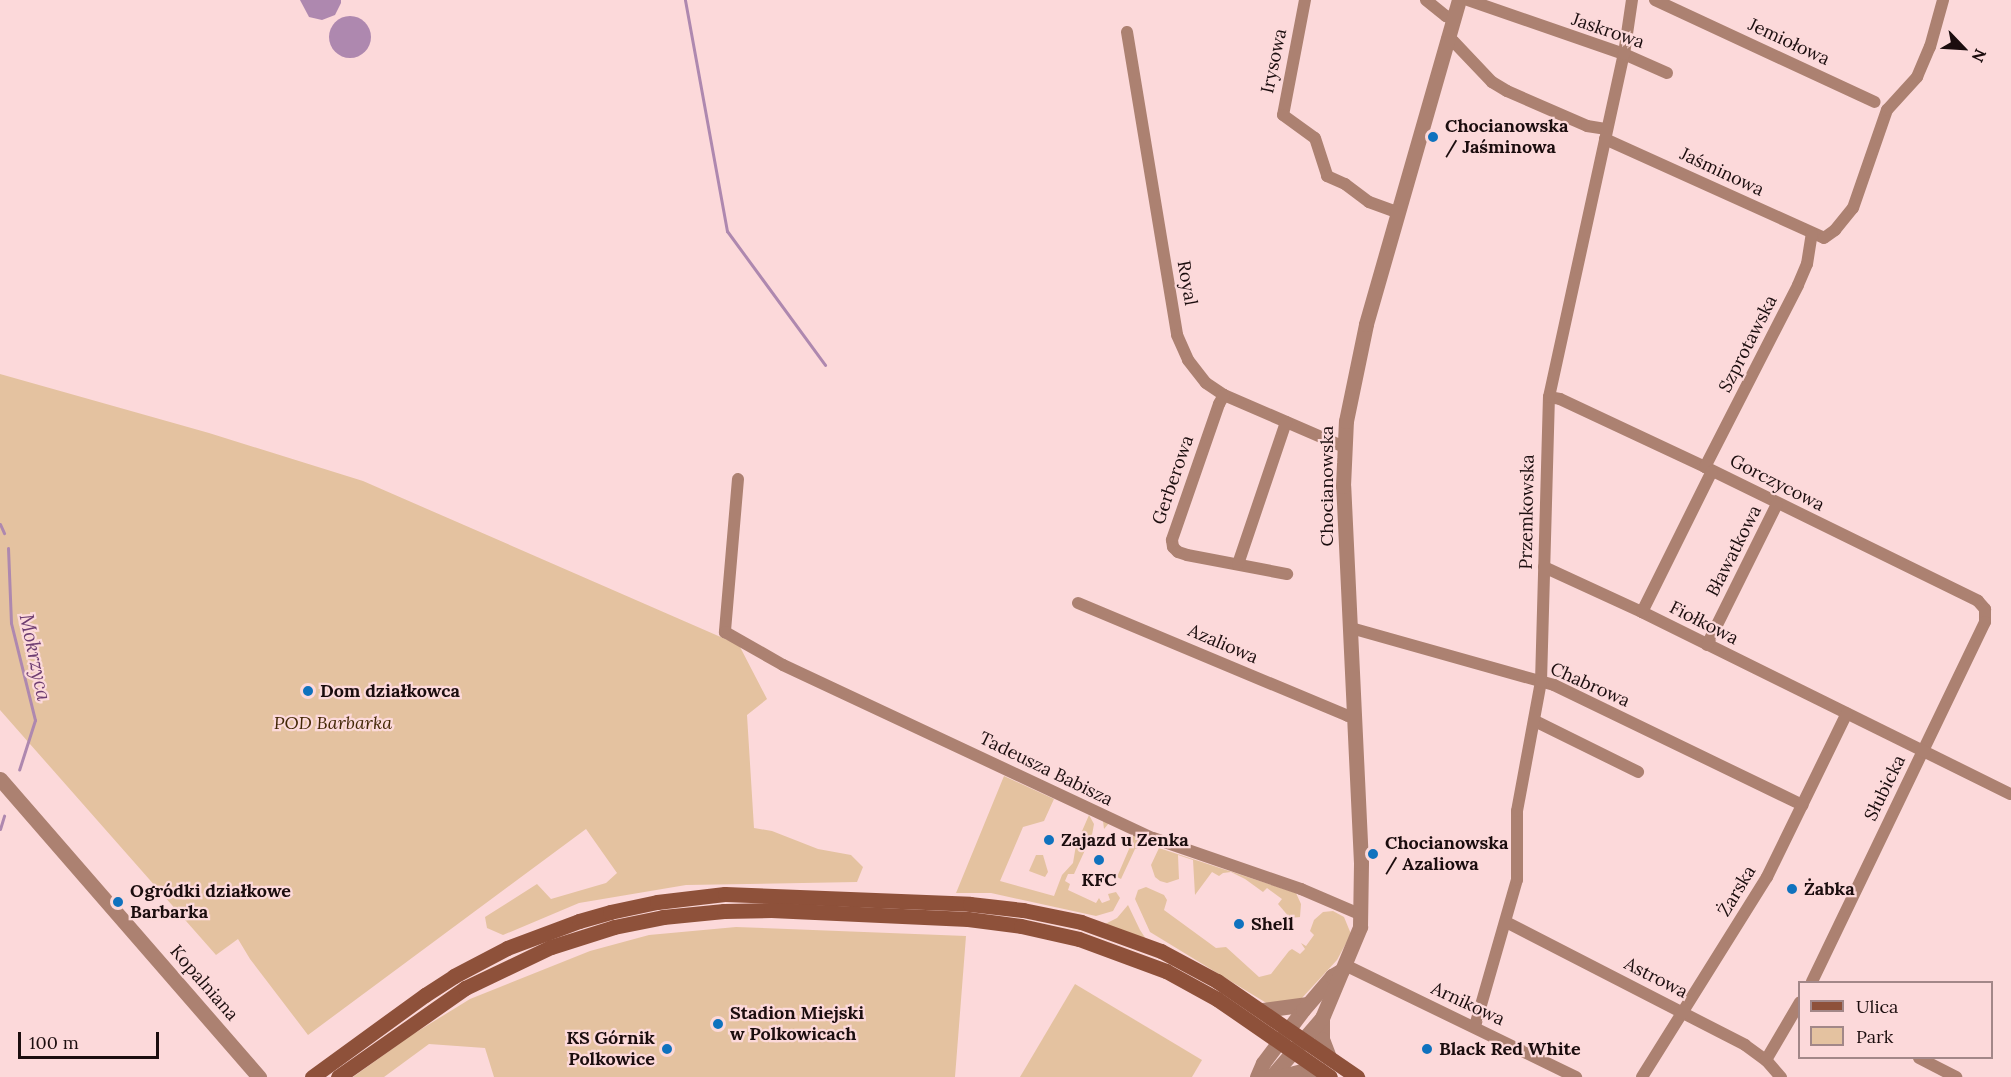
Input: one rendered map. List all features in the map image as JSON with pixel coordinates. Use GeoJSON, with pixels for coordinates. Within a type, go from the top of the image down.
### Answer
{"type":"FeatureCollection","features":[{"type":"Feature","properties":{"kind":"main road"},"geometry":{"type":"LineString","coordinates":[[312,1077],[425,995],[454,976],[507,948],[610,912],[657,902],[725,894],[970,904],[1049,915],[1091,926],[1161,951],[1217,981],[1263,1010],[1284,1035],[1299,1045],[1329,1057],[1357,1077]]}},
{"type":"Feature","properties":{"kind":"main road"},"geometry":{"type":"LineString","coordinates":[[338,1077],[465,988],[518,961],[614,927],[663,917],[724,911],[771,910],[968,919],[1048,931],[1100,946],[1166,971],[1217,999],[1260,1028],[1284,1035]]}},
{"type":"Feature","properties":{"kind":"main road"},"geometry":{"type":"LineString","coordinates":[[1299,1045],[1325,1074]]}},
{"type":"Feature","properties":{"kind":"street","name":"Irysowa"},"geometry":{"type":"LineString","coordinates":[[1305,0],[1283,115],[1315,138],[1327,176],[1345,184],[1370,202],[1397,212]]}},
{"type":"Feature","properties":{"kind":"street"},"geometry":{"type":"LineString","coordinates":[[1426,0],[1453,19]]}},
{"type":"Feature","properties":{"kind":"street","name":"Chocianowska"},"geometry":{"type":"LineString","coordinates":[[1322,1018],[1355,943],[1362,915],[1356,716],[1343,498],[1344,447],[1355,363],[1459,0]]}},
{"type":"Feature","properties":{"kind":"street","name":"Jaskrowa"},"geometry":{"type":"LineString","coordinates":[[1468,0],[1624,54],[1667,73]]}},
{"type":"Feature","properties":{"kind":"street","name":"Przemkowska"},"geometry":{"type":"LineString","coordinates":[[1475,1026],[1517,880],[1517,811],[1541,682],[1549,397],[1624,54],[1632,0]]}},
{"type":"Feature","properties":{"kind":"street","name":"Jemiołowa"},"geometry":{"type":"LineString","coordinates":[[1655,0],[1875,102]]}},
{"type":"Feature","properties":{"kind":"street","name":"Jaśminowa"},"geometry":{"type":"LineString","coordinates":[[1447,39],[1453,41],[1492,82],[1507,91],[1606,134],[1824,238],[1835,230],[1853,208],[1887,110],[1917,77],[1930,47],[1943,0]]}},
{"type":"Feature","properties":{"kind":"street","name":"Royal"},"geometry":{"type":"LineString","coordinates":[[1127,32],[1178,335],[1188,360],[1196,372],[1224,395],[1344,447]]}},
{"type":"Feature","properties":{"kind":"street","name":"Szprotawska"},"geometry":{"type":"LineString","coordinates":[[1642,612],[1708,469],[1798,285],[1807,264],[1812,233]]}},
{"type":"Feature","properties":{"kind":"street","name":"Gerberowa"},"geometry":{"type":"LineString","coordinates":[[1224,395],[1172,540],[1178,552],[1287,574]]}},
{"type":"Feature","properties":{"kind":"street","name":"Gorczycowa"},"geometry":{"type":"LineString","coordinates":[[1549,397],[1560,399],[1708,469],[1978,601],[1985,609]]}},
{"type":"Feature","properties":{"kind":"street"},"geometry":{"type":"LineString","coordinates":[[1238,564],[1286,422]]}},
{"type":"Feature","properties":{"kind":"street","name":"Tadeusza Babisza"},"geometry":{"type":"LineString","coordinates":[[738,479],[724,632],[783,665],[1153,838],[1301,889],[1362,915]]}},
{"type":"Feature","properties":{"kind":"street","name":"Bławatkowa"},"geometry":{"type":"LineString","coordinates":[[1707,645],[1777,504]]}},
{"type":"Feature","properties":{"kind":"street","name":"Fiołkowa"},"geometry":{"type":"LineString","coordinates":[[1544,567],[1642,612],[2011,794]]}},
{"type":"Feature","properties":{"kind":"street","name":"Azaliowa"},"geometry":{"type":"LineString","coordinates":[[1078,603],[1348,716],[1356,716]]}},
{"type":"Feature","properties":{"kind":"street","name":"Słubicka"},"geometry":{"type":"LineString","coordinates":[[1812,981],[1985,622],[1985,609]]}},
{"type":"Feature","properties":{"kind":"street","name":"Chabrowa"},"geometry":{"type":"LineString","coordinates":[[1351,628],[1554,685],[1802,804]]}},
{"type":"Feature","properties":{"kind":"street","name":"Żarska"},"geometry":{"type":"LineString","coordinates":[[1642,1077],[1767,877],[1847,713]]}},
{"type":"Feature","properties":{"kind":"street"},"geometry":{"type":"LineString","coordinates":[[1535,721],[1638,772]]}},
{"type":"Feature","properties":{"kind":"street","name":"Kopalniana"},"geometry":{"type":"LineString","coordinates":[[0,779],[259,1077]]}},
{"type":"Feature","properties":{"kind":"street","name":"Astrowa"},"geometry":{"type":"LineString","coordinates":[[1506,922],[1745,1045],[1766,1060],[1781,1077]]}},
{"type":"Feature","properties":{"kind":"street"},"geometry":{"type":"LineString","coordinates":[[1260,1070],[1308,1004],[1332,976],[1343,967]]}},
{"type":"Feature","properties":{"kind":"street","name":"Arnikowa"},"geometry":{"type":"LineString","coordinates":[[1343,967],[1475,1026],[1576,1077]]}},
{"type":"Feature","properties":{"kind":"street"},"geometry":{"type":"LineString","coordinates":[[1263,1010],[1278,1010],[1308,1004]]}},
{"type":"Feature","properties":{"kind":"street"},"geometry":{"type":"LineString","coordinates":[[1766,1060],[1798,1005]]}},
{"type":"Feature","properties":{"kind":"street"},"geometry":{"type":"LineString","coordinates":[[1271,1077],[1322,1018]]}},
{"type":"Feature","properties":{"kind":"street"},"geometry":{"type":"LineString","coordinates":[[1322,1018],[1322,1039],[1329,1057]]}},
{"type":"Feature","properties":{"kind":"street"},"geometry":{"type":"LineString","coordinates":[[1260,1028],[1260,1070]]}},
{"type":"Feature","properties":{"kind":"street"},"geometry":{"type":"LineString","coordinates":[[1921,1059],[1956,1077]]}},
{"type":"Feature","properties":{"kind":"street"},"geometry":{"type":"LineString","coordinates":[[1279,1077],[1308,1069],[1325,1074]]}},
{"type":"Feature","properties":{"kind":"green space","name":"POD Barbarka"},"geometry":{"type":"Polygon","coordinates":[[[0,374],[209,433],[363,481],[739,645],[767,699],[747,715],[754,828],[772,831],[818,849],[851,855],[863,867],[857,882],[686,885],[579,903],[503,935],[487,928],[485,917],[537,884],[551,899],[606,883],[617,873],[586,829],[308,1035],[250,959],[238,939],[216,955],[0,710],[0,374]]]}},
{"type":"Feature","properties":{"kind":"green space"},"geometry":{"type":"Polygon","coordinates":[[[1004,776],[1054,799],[1044,821],[1023,827],[1000,881],[1054,896],[1062,875],[1073,863],[1076,845],[1089,815],[1094,824],[1092,835],[1074,874],[1068,874],[1065,881],[1070,884],[1068,890],[1096,903],[1099,898],[1102,903],[1110,900],[1108,894],[1116,892],[1120,898],[1113,911],[1096,916],[991,893],[956,893],[1004,776]]]}},
{"type":"Feature","properties":{"kind":"green space"},"geometry":{"type":"Polygon","coordinates":[[[1103,821],[1107,821],[1139,835],[1142,839],[1141,847],[1135,849],[1121,879],[1117,877],[1133,834],[1109,823],[1104,829],[1103,821]]]}},
{"type":"Feature","properties":{"kind":"green space"},"geometry":{"type":"Polygon","coordinates":[[[1159,848],[1296,893],[1301,904],[1300,917],[1290,918],[1278,904],[1282,899],[1267,888],[1263,892],[1231,872],[1219,876],[1212,872],[1195,895],[1193,860],[1178,855],[1179,879],[1167,883],[1160,881],[1155,877],[1151,865],[1159,848]]]}},
{"type":"Feature","properties":{"kind":"green space"},"geometry":{"type":"Polygon","coordinates":[[[1036,855],[1043,855],[1048,872],[1045,877],[1029,871],[1036,855]]]}},
{"type":"Feature","properties":{"kind":"green space"},"geometry":{"type":"Polygon","coordinates":[[[1146,887],[1164,895],[1167,900],[1164,910],[1216,948],[1226,947],[1259,977],[1271,974],[1292,949],[1300,954],[1305,949],[1301,943],[1306,946],[1314,935],[1310,931],[1314,920],[1323,912],[1333,911],[1344,917],[1351,934],[1337,960],[1301,999],[1268,1004],[1150,932],[1135,899],[1138,890],[1146,887]]]}},
{"type":"Feature","properties":{"kind":"green space"},"geometry":{"type":"Polygon","coordinates":[[[1128,905],[1146,939],[1105,924],[1117,918],[1128,905]]]}},
{"type":"Feature","properties":{"kind":"green space","name":"Stadion Miejski w Polkowicach"},"geometry":{"type":"Polygon","coordinates":[[[736,927],[966,936],[955,1077],[494,1077],[485,1048],[429,1044],[384,1077],[353,1077],[410,1036],[470,999],[590,951],[649,935],[736,927]]]}},
{"type":"Feature","properties":{"kind":"green space"},"geometry":{"type":"Polygon","coordinates":[[[1075,984],[1202,1060],[1192,1077],[1020,1077],[1075,984]]]}},
{"type":"Feature","properties":{"kind":"shaded area"},"geometry":{"type":"Polygon","coordinates":[[[300,0],[341,0],[341,3],[335,15],[322,20],[309,17],[300,0]]]}},
{"type":"Feature","properties":{"kind":"shaded area"},"geometry":{"type":"Polygon","coordinates":[[[350,16],[358,17],[365,22],[370,29],[370,45],[365,52],[358,57],[350,58],[342,57],[335,52],[330,45],[329,37],[330,29],[335,22],[342,17],[350,16]]]}},
{"type":"Feature","properties":{"kind":"waterway"},"geometry":{"type":"LineString","coordinates":[[685,0],[727,231],[825,365]]}},
{"type":"Feature","properties":{"kind":"waterway","name":"Mokrzyca"},"geometry":{"type":"LineString","coordinates":[[0,524],[4,533]]}},
{"type":"Feature","properties":{"kind":"waterway","name":"Mokrzyca"},"geometry":{"type":"LineString","coordinates":[[8,548],[11,623],[35,720],[19,770]]}},
{"type":"Feature","properties":{"kind":"waterway","name":"Mokrzyca"},"geometry":{"type":"LineString","coordinates":[[0,829],[4,816]]}},
{"type":"Feature","properties":{"kind":"place","name":"Chocianowska / Jaśminowa"},"geometry":{"type":"Point","coordinates":[1433,137]}},
{"type":"Feature","properties":{"kind":"place","name":"Dom działkowca"},"geometry":{"type":"Point","coordinates":[308,691]}},
{"type":"Feature","properties":{"kind":"place","name":"Zajazd u Zenka"},"geometry":{"type":"Point","coordinates":[1049,840]}},
{"type":"Feature","properties":{"kind":"place","name":"Chocianowska / Azaliowa"},"geometry":{"type":"Point","coordinates":[1373,854]}},
{"type":"Feature","properties":{"kind":"place","name":"KFC"},"geometry":{"type":"Point","coordinates":[1099,860]}},
{"type":"Feature","properties":{"kind":"place","name":"Żabka"},"geometry":{"type":"Point","coordinates":[1792,889]}},
{"type":"Feature","properties":{"kind":"place","name":"Ogródki działkowe Barbarka"},"geometry":{"type":"Point","coordinates":[118,902]}},
{"type":"Feature","properties":{"kind":"place","name":"Shell"},"geometry":{"type":"Point","coordinates":[1239,924]}},
{"type":"Feature","properties":{"kind":"place","name":"Stadion Miejski w Polkowicach"},"geometry":{"type":"Point","coordinates":[718,1024]}},
{"type":"Feature","properties":{"kind":"place","name":"KS Górnik Polkowice"},"geometry":{"type":"Point","coordinates":[667,1049]}},
{"type":"Feature","properties":{"kind":"place","name":"Black Red White"},"geometry":{"type":"Point","coordinates":[1427,1049]}}]}
